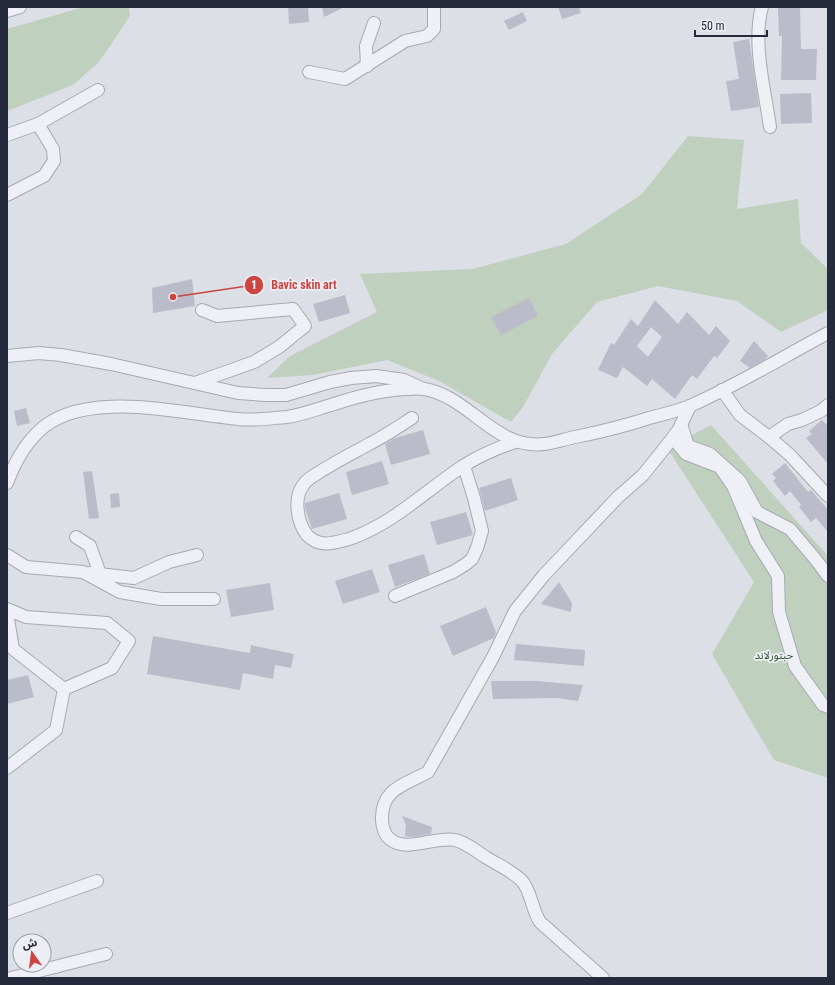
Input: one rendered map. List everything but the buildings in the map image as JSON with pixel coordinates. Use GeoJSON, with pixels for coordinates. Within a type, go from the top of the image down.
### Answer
{"type":"FeatureCollection","features":[{"type":"Feature","properties":{"kind":"street"},"geometry":{"type":"LineString","coordinates":[[7,11],[20,7]]}},
{"type":"Feature","properties":{"kind":"street"},"geometry":{"type":"LineString","coordinates":[[309,72],[345,79],[405,41],[428,36],[434,29],[434,7]]}},
{"type":"Feature","properties":{"kind":"street"},"geometry":{"type":"LineString","coordinates":[[762,7],[759,17],[758,39],[770,127]]}},
{"type":"Feature","properties":{"kind":"street"},"geometry":{"type":"LineString","coordinates":[[367,66],[366,46],[374,23]]}},
{"type":"Feature","properties":{"kind":"street"},"geometry":{"type":"LineString","coordinates":[[7,135],[38,124],[98,90]]}},
{"type":"Feature","properties":{"kind":"street"},"geometry":{"type":"LineString","coordinates":[[7,195],[44,176],[54,161],[53,149],[38,124]]}},
{"type":"Feature","properties":{"kind":"street"},"geometry":{"type":"LineString","coordinates":[[195,383],[254,362],[279,348],[305,326],[293,309],[217,316],[202,310]]}},
{"type":"Feature","properties":{"kind":"street"},"geometry":{"type":"LineString","coordinates":[[7,356],[39,353],[61,355],[111,364],[238,393],[265,395],[286,395],[330,382],[351,378],[376,376],[404,380],[422,389],[445,396],[492,429],[515,442],[531,444],[551,442],[614,429],[690,406],[828,333]]}},
{"type":"Feature","properties":{"kind":"street"},"geometry":{"type":"LineString","coordinates":[[7,482],[22,451],[38,431],[57,419],[89,409],[107,407],[151,407],[240,419],[269,418],[291,416],[359,396],[389,390],[422,389]]}},
{"type":"Feature","properties":{"kind":"street"},"geometry":{"type":"LineString","coordinates":[[722,390],[740,415],[790,455],[828,496]]}},
{"type":"Feature","properties":{"kind":"street"},"geometry":{"type":"LineString","coordinates":[[769,437],[788,424],[809,417],[821,411],[828,405]]}},
{"type":"Feature","properties":{"kind":"street"},"geometry":{"type":"LineString","coordinates":[[604,978],[540,922],[535,914],[528,892],[523,883],[514,874],[502,865],[456,840],[445,839],[413,844],[398,844],[389,839],[385,831],[382,822],[382,807],[386,798],[395,790],[428,772],[493,657],[515,611],[549,570],[618,497],[643,475],[673,438],[690,406]]}},
{"type":"Feature","properties":{"kind":"street"},"geometry":{"type":"LineString","coordinates":[[412,418],[332,464],[304,483],[300,489],[297,499],[302,526],[307,535],[319,544],[350,538],[392,519],[464,466],[487,453],[515,442]]}},
{"type":"Feature","properties":{"kind":"street"},"geometry":{"type":"LineString","coordinates":[[681,424],[688,446],[710,454],[740,481],[757,512],[790,530],[828,576]]}},
{"type":"Feature","properties":{"kind":"street"},"geometry":{"type":"LineString","coordinates":[[673,438],[686,454],[720,467],[733,486],[756,541],[778,576],[780,612],[795,666],[823,705],[828,707]]}},
{"type":"Feature","properties":{"kind":"street"},"geometry":{"type":"LineString","coordinates":[[395,596],[453,572],[472,559],[482,531],[464,466]]}},
{"type":"Feature","properties":{"kind":"street"},"geometry":{"type":"LineString","coordinates":[[76,537],[90,546],[100,574]]}},
{"type":"Feature","properties":{"kind":"street"},"geometry":{"type":"LineString","coordinates":[[7,555],[26,566],[134,578],[169,562],[197,554]]}},
{"type":"Feature","properties":{"kind":"street"},"geometry":{"type":"LineString","coordinates":[[83,572],[120,592],[161,599],[214,599]]}},
{"type":"Feature","properties":{"kind":"street"},"geometry":{"type":"LineString","coordinates":[[7,610],[26,617],[106,623],[129,641],[112,668],[64,689]]}},
{"type":"Feature","properties":{"kind":"street"},"geometry":{"type":"LineString","coordinates":[[7,614],[13,649],[64,689]]}},
{"type":"Feature","properties":{"kind":"street"},"geometry":{"type":"LineString","coordinates":[[7,768],[56,730],[64,689]]}},
{"type":"Feature","properties":{"kind":"street"},"geometry":{"type":"LineString","coordinates":[[7,913],[97,881]]}},
{"type":"Feature","properties":{"kind":"street"},"geometry":{"type":"LineString","coordinates":[[11,978],[106,954]]}},
{"type":"Feature","properties":{"kind":"green space"},"geometry":{"type":"Polygon","coordinates":[[[84,7],[129,7],[130,16],[99,62],[73,85],[7,111],[7,29],[84,7]]]}},
{"type":"Feature","properties":{"kind":"green space"},"geometry":{"type":"Polygon","coordinates":[[[688,136],[744,140],[737,209],[798,199],[801,243],[828,269],[828,310],[781,332],[737,301],[658,286],[597,302],[552,354],[523,407],[511,422],[439,381],[387,360],[313,375],[267,378],[290,356],[377,312],[360,274],[472,269],[566,244],[642,194],[688,136]]]}},
{"type":"Feature","properties":{"kind":"green space","name":"حبتورلاند"},"geometry":{"type":"Polygon","coordinates":[[[711,425],[828,556],[828,778],[774,760],[712,654],[754,582],[667,448],[711,425]]]}},
{"type":"Feature","properties":{"kind":"place","name":"Bavic skin art"},"geometry":{"type":"Point","coordinates":[173,297]}}]}
